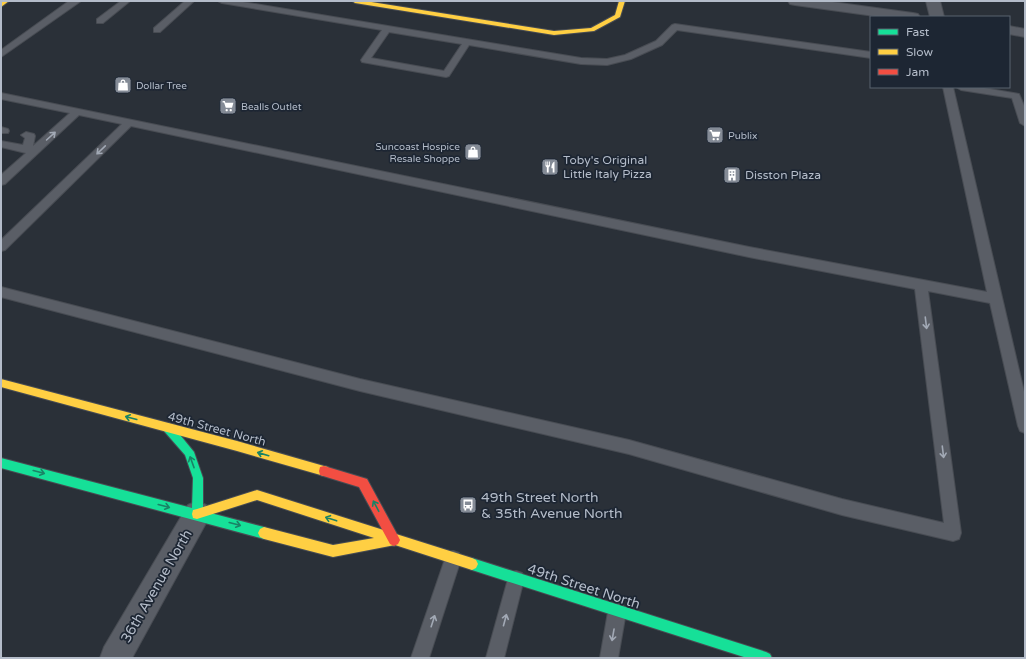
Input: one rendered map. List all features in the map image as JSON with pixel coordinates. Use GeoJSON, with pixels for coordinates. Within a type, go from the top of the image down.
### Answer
{"type":"FeatureCollection","features":[{"type":"Feature","properties":{"kind":"main road"},"geometry":{"type":"LineString","coordinates":[[1,5],[6,1]]}},
{"type":"Feature","properties":{"kind":"main road"},"geometry":{"type":"LineString","coordinates":[[354,1],[554,33],[592,30],[618,16],[622,1]]}},
{"type":"Feature","properties":{"kind":"main road","name":"49th Street North"},"geometry":{"type":"LineString","coordinates":[[1,384],[168,428],[363,483],[394,540]]}},
{"type":"Feature","properties":{"kind":"main road"},"geometry":{"type":"LineString","coordinates":[[168,428],[189,452],[198,478],[197,514],[257,495],[394,540]]}},
{"type":"Feature","properties":{"kind":"main road","name":"49th Street North"},"geometry":{"type":"LineString","coordinates":[[1,463],[197,514],[333,552],[394,540],[617,612],[731,652],[766,658]]}},
{"type":"Feature","properties":{"kind":"street"},"geometry":{"type":"LineString","coordinates":[[795,1],[905,16]]}},
{"type":"Feature","properties":{"kind":"street"},"geometry":{"type":"LineString","coordinates":[[933,1],[937,16]]}},
{"type":"Feature","properties":{"kind":"street"},"geometry":{"type":"LineString","coordinates":[[1010,30],[1025,32]]}},
{"type":"Feature","properties":{"kind":"street","name":"36th Avenue North"},"geometry":{"type":"LineString","coordinates":[[115,658],[197,514]]}},
{"type":"Feature","properties":{"kind":"lane"},"geometry":{"type":"LineString","coordinates":[[1,54],[72,2],[77,1]]}},
{"type":"Feature","properties":{"kind":"lane"},"geometry":{"type":"LineString","coordinates":[[100,21],[126,1]]}},
{"type":"Feature","properties":{"kind":"lane"},"geometry":{"type":"LineString","coordinates":[[157,30],[190,1]]}},
{"type":"Feature","properties":{"kind":"lane"},"geometry":{"type":"LineString","coordinates":[[222,1],[581,61],[607,62],[628,57],[659,43],[675,27],[870,56]]}},
{"type":"Feature","properties":{"kind":"lane"},"geometry":{"type":"LineString","coordinates":[[387,29],[365,60],[446,74],[467,42]]}},
{"type":"Feature","properties":{"kind":"lane"},"geometry":{"type":"LineString","coordinates":[[948,88],[1025,426]]}},
{"type":"Feature","properties":{"kind":"lane"},"geometry":{"type":"LineString","coordinates":[[968,88],[1020,96],[1025,122]]}},
{"type":"Feature","properties":{"kind":"lane"},"geometry":{"type":"LineString","coordinates":[[1,96],[749,252],[995,299]]}},
{"type":"Feature","properties":{"kind":"lane"},"geometry":{"type":"LineString","coordinates":[[1,181],[30,150],[78,112]]}},
{"type":"Feature","properties":{"kind":"lane"},"geometry":{"type":"LineString","coordinates":[[1,247],[129,123]]}},
{"type":"Feature","properties":{"kind":"lane"},"geometry":{"type":"LineString","coordinates":[[26,135],[30,136],[30,150]]}},
{"type":"Feature","properties":{"kind":"lane"},"geometry":{"type":"LineString","coordinates":[[1,144],[30,150]]}},
{"type":"Feature","properties":{"kind":"lane"},"geometry":{"type":"LineString","coordinates":[[1,292],[360,385],[629,447],[842,507],[953,533],[921,284]]}},
{"type":"Feature","properties":{"kind":"lane"},"geometry":{"type":"LineString","coordinates":[[420,658],[454,559]]}},
{"type":"Feature","properties":{"kind":"lane"},"geometry":{"type":"LineString","coordinates":[[496,658],[516,579]]}},
{"type":"Feature","properties":{"kind":"lane"},"geometry":{"type":"LineString","coordinates":[[609,658],[617,612]]}},
{"type":"Feature","properties":{"kind":"traffic: fast"},"geometry":{"type":"LineString","coordinates":[[168,428],[189,452],[198,478],[197,514]]}},
{"type":"Feature","properties":{"kind":"traffic: fast"},"geometry":{"type":"LineString","coordinates":[[1,463],[264,533]]}},
{"type":"Feature","properties":{"kind":"traffic: fast"},"geometry":{"type":"LineString","coordinates":[[472,564],[766,658]]}},
{"type":"Feature","properties":{"kind":"traffic: slow"},"geometry":{"type":"LineString","coordinates":[[1,5],[6,1]]}},
{"type":"Feature","properties":{"kind":"traffic: slow"},"geometry":{"type":"LineString","coordinates":[[355,1],[554,33],[592,30],[618,16],[622,1]]}},
{"type":"Feature","properties":{"kind":"traffic: slow"},"geometry":{"type":"LineString","coordinates":[[1,383],[237,446],[324,471]]}},
{"type":"Feature","properties":{"kind":"traffic: slow"},"geometry":{"type":"LineString","coordinates":[[197,514],[257,495],[472,564]]}},
{"type":"Feature","properties":{"kind":"traffic: slow"},"geometry":{"type":"LineString","coordinates":[[264,533],[333,551],[393,540]]}},
{"type":"Feature","properties":{"kind":"traffic: jam"},"geometry":{"type":"LineString","coordinates":[[324,471],[363,483],[394,540]]}},
{"type":"Feature","properties":{"kind":"place","name":"Dollar Tree"},"geometry":{"type":"Point","coordinates":[123,85]}},
{"type":"Feature","properties":{"kind":"place","name":"Bealls Outlet"},"geometry":{"type":"Point","coordinates":[228,106]}},
{"type":"Feature","properties":{"kind":"place","name":"Publix"},"geometry":{"type":"Point","coordinates":[715,135]}},
{"type":"Feature","properties":{"kind":"place","name":"Suncoast Hospice Resale Shoppe"},"geometry":{"type":"Point","coordinates":[473,152]}},
{"type":"Feature","properties":{"kind":"place","name":"Toby's Original Little Italy Pizza"},"geometry":{"type":"Point","coordinates":[550,167]}},
{"type":"Feature","properties":{"kind":"place","name":"Disston Plaza"},"geometry":{"type":"Point","coordinates":[732,175]}},
{"type":"Feature","properties":{"kind":"place","name":"49th Street North & 35th Avenue North"},"geometry":{"type":"Point","coordinates":[468,505]}}]}
